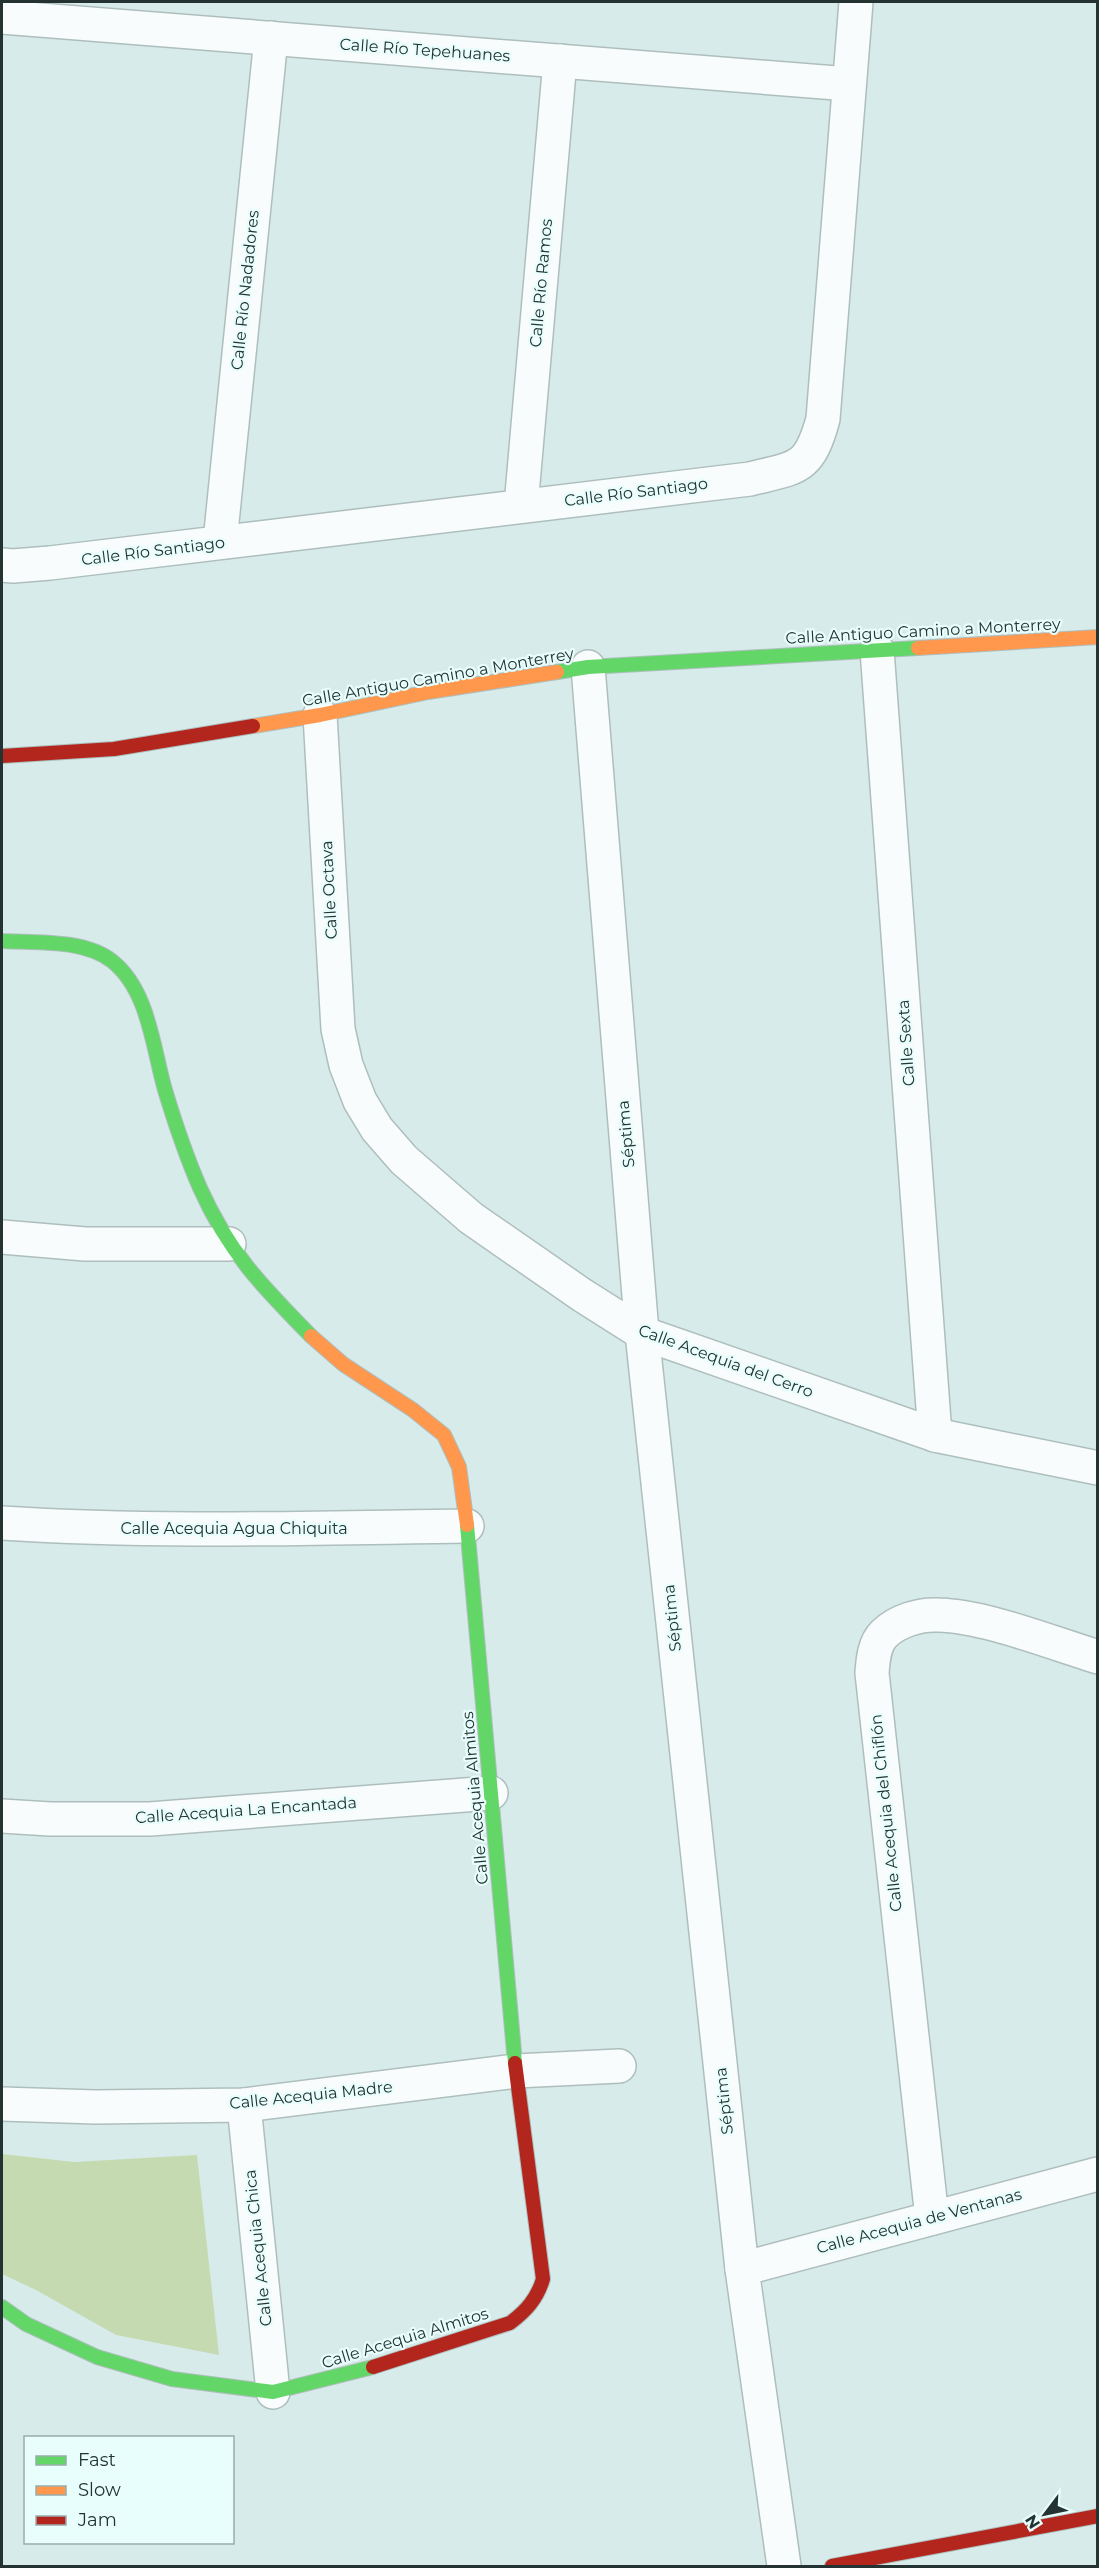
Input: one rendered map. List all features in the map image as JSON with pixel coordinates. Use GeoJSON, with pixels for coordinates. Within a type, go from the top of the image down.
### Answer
{"type":"FeatureCollection","features":[{"type":"Feature","properties":{"kind":"street","name":"Calle Río Santiago"},"geometry":{"type":"LineString","coordinates":[[2,565],[50,563],[750,478],[781,471],[806,461],[815,446],[823,419],[856,2]]}},
{"type":"Feature","properties":{"kind":"street","name":"Calle Río Tepehuanes"},"geometry":{"type":"LineString","coordinates":[[2,17],[849,84]]}},
{"type":"Feature","properties":{"kind":"street","name":"Calle Río Nadadores"},"geometry":{"type":"LineString","coordinates":[[220,542],[270,38]]}},
{"type":"Feature","properties":{"kind":"street","name":"Calle Río Ramos"},"geometry":{"type":"LineString","coordinates":[[521,506],[560,61]]}},
{"type":"Feature","properties":{"kind":"street","name":"Calle Antiguo Camino a Monterrey"},"geometry":{"type":"LineString","coordinates":[[2,756],[114,749],[320,715],[428,692],[588,667],[1098,638]]}},
{"type":"Feature","properties":{"kind":"street","name":"Calle Sexta"},"geometry":{"type":"LineString","coordinates":[[877,650],[935,1436]]}},
{"type":"Feature","properties":{"kind":"street","name":"Séptima"},"geometry":{"type":"LineString","coordinates":[[588,667],[642,1333],[742,2269],[784,2566]]}},
{"type":"Feature","properties":{"kind":"street","name":"Calle Octava"},"geometry":{"type":"LineString","coordinates":[[320,715],[332,949],[338,1029],[346,1065]]}},
{"type":"Feature","properties":{"kind":"street","name":"Calle Acequia Almitos"},"geometry":{"type":"LineString","coordinates":[[2,941],[89,950],[112,961],[131,986],[152,1031],[164,1088],[182,1138],[202,1190],[229,1244],[252,1274],[318,1342],[348,1368],[444,1435],[458,1462],[467,1526],[516,2071],[543,2279],[539,2296],[524,2313],[510,2323],[400,2360],[273,2392],[172,2379],[97,2357],[26,2324],[2,2307]]}},
{"type":"Feature","properties":{"kind":"street","name":"Calle Acequia del Cerro"},"geometry":{"type":"LineString","coordinates":[[346,1065],[360,1101],[377,1129],[404,1160],[471,1218],[582,1295],[642,1333],[935,1436],[1098,1468]]}},
{"type":"Feature","properties":{"kind":"street"},"geometry":{"type":"LineString","coordinates":[[2,1238],[85,1244],[229,1244]]}},
{"type":"Feature","properties":{"kind":"street","name":"Calle Acequia Agua Chiquita"},"geometry":{"type":"LineString","coordinates":[[2,1523],[80,1528],[173,1530],[467,1526]]}},
{"type":"Feature","properties":{"kind":"street","name":"Calle Acequia del Chiflón"},"geometry":{"type":"LineString","coordinates":[[932,2218],[872,1673],[874,1653],[882,1636],[895,1626],[916,1617],[937,1615],[985,1623],[1098,1657]]}},
{"type":"Feature","properties":{"kind":"street","name":"Calle Acequia La Encantada"},"geometry":{"type":"LineString","coordinates":[[2,1816],[50,1819],[150,1819],[491,1793]]}},
{"type":"Feature","properties":{"kind":"street","name":"Calle Acequia Madre"},"geometry":{"type":"LineString","coordinates":[[2,2104],[96,2107],[244,2105],[516,2071],[619,2066]]}},
{"type":"Feature","properties":{"kind":"street","name":"Calle Acequia Chica"},"geometry":{"type":"LineString","coordinates":[[244,2105],[273,2392]]}},
{"type":"Feature","properties":{"kind":"street","name":"Calle Acequia de Ventanas"},"geometry":{"type":"LineString","coordinates":[[742,2269],[1098,2174]]}},
{"type":"Feature","properties":{"kind":"street"},"geometry":{"type":"LineString","coordinates":[[832,2566],[1098,2516]]}},
{"type":"Feature","properties":{"kind":"green space"},"geometry":{"type":"Polygon","coordinates":[[[2,2154],[74,2162],[197,2155],[219,2355],[116,2335],[36,2290],[2,2274],[2,2154]]]}},
{"type":"Feature","properties":{"kind":"traffic: fast"},"geometry":{"type":"LineString","coordinates":[[557,672],[588,667],[918,648]]}},
{"type":"Feature","properties":{"kind":"traffic: fast"},"geometry":{"type":"LineString","coordinates":[[2,941],[59,944],[88,949],[112,961],[124,973],[142,1004],[177,1127],[211,1211],[248,1268],[311,1336]]}},
{"type":"Feature","properties":{"kind":"traffic: fast"},"geometry":{"type":"LineString","coordinates":[[467,1525],[515,2063]]}},
{"type":"Feature","properties":{"kind":"traffic: fast"},"geometry":{"type":"LineString","coordinates":[[2,2307],[26,2324],[97,2357],[172,2379],[273,2392],[373,2367]]}},
{"type":"Feature","properties":{"kind":"traffic: slow"},"geometry":{"type":"LineString","coordinates":[[918,648],[1098,637]]}},
{"type":"Feature","properties":{"kind":"traffic: slow"},"geometry":{"type":"LineString","coordinates":[[253,726],[320,715],[428,692],[557,672]]}},
{"type":"Feature","properties":{"kind":"traffic: slow"},"geometry":{"type":"LineString","coordinates":[[311,1336],[343,1364],[413,1410],[444,1435],[459,1467],[467,1525]]}},
{"type":"Feature","properties":{"kind":"traffic: jam"},"geometry":{"type":"LineString","coordinates":[[2,756],[114,749],[253,726]]}},
{"type":"Feature","properties":{"kind":"traffic: jam"},"geometry":{"type":"LineString","coordinates":[[373,2367],[510,2323],[526,2309],[538,2293],[543,2279],[515,2063]]}},
{"type":"Feature","properties":{"kind":"traffic: jam"},"geometry":{"type":"LineString","coordinates":[[832,2566],[1098,2516]]}}]}
